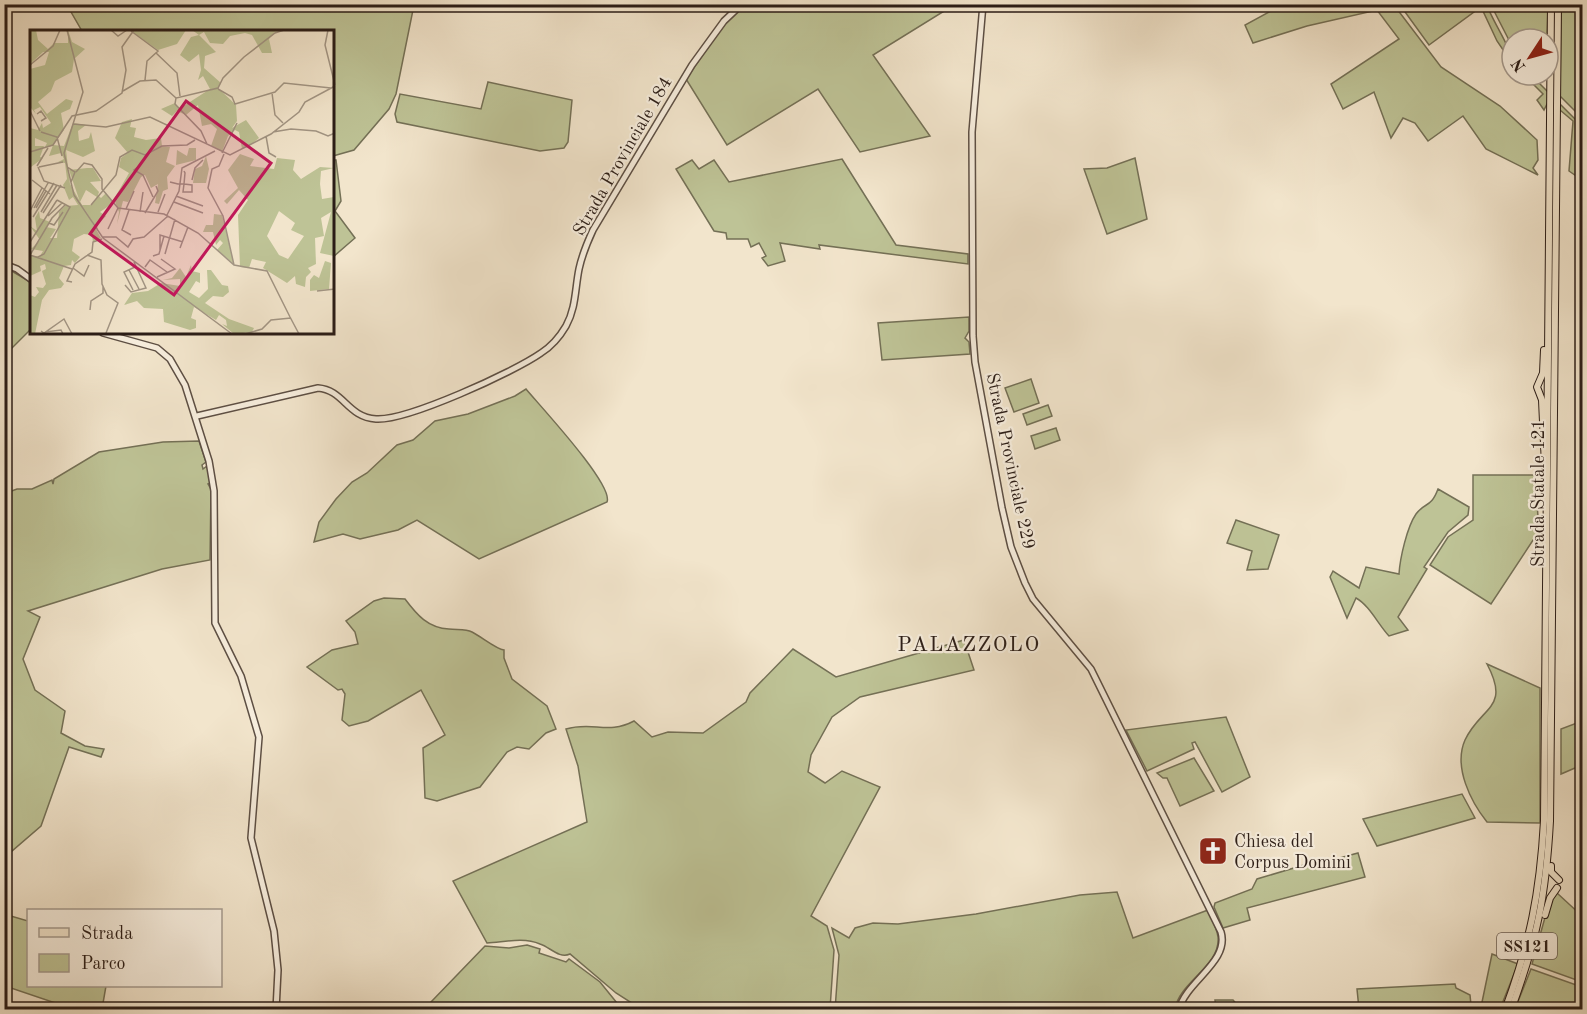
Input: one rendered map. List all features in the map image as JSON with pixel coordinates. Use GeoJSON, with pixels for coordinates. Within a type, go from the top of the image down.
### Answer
{"type":"FeatureCollection","features":[{"type":"Feature","properties":{"kind":"main road"},"geometry":{"type":"LineString","coordinates":[[1551,4],[1551,86],[1554,104]]}},
{"type":"Feature","properties":{"kind":"main road"},"geometry":{"type":"LineString","coordinates":[[1554,104],[1557,93],[1558,4]]}},
{"type":"Feature","properties":{"kind":"main road","name":"Strada Statale 121"},"geometry":{"type":"LineString","coordinates":[[1543,880],[1548,329],[1554,104]]}},
{"type":"Feature","properties":{"kind":"main road","name":"Strada Statale 121"},"geometry":{"type":"LineString","coordinates":[[1543,880],[1550,821],[1554,104]]}},
{"type":"Feature","properties":{"kind":"main road"},"geometry":{"type":"LineString","coordinates":[[1547,473],[1543,458],[1542,399],[1537,387],[1543,373],[1548,329]]}},
{"type":"Feature","properties":{"kind":"main road"},"geometry":{"type":"LineString","coordinates":[[1550,821],[1553,841],[1551,872],[1559,880]]}},
{"type":"Feature","properties":{"kind":"main road","name":"SS121"},"geometry":{"type":"LineString","coordinates":[[1511,1010],[1534,944],[1543,880]]}},
{"type":"Feature","properties":{"kind":"main road","name":"SS121"},"geometry":{"type":"LineString","coordinates":[[1505,1010],[1533,926],[1543,880]]}},
{"type":"Feature","properties":{"kind":"main road"},"geometry":{"type":"LineString","coordinates":[[1534,944],[1542,928],[1550,898],[1557,888]]}},
{"type":"Feature","properties":{"kind":"street","name":"Strada Provinciale 184"},"geometry":{"type":"LineString","coordinates":[[197,417],[318,388],[337,394],[349,409],[359,415],[387,419],[454,395],[527,362],[547,349],[558,339],[570,317],[585,250],[620,183],[692,65],[724,21],[742,4]]}},
{"type":"Feature","properties":{"kind":"street","name":"Strada Provinciale 229"},"geometry":{"type":"LineString","coordinates":[[983,4],[972,132],[974,349],[1008,538],[1033,599],[1090,669],[1220,929],[1223,941],[1215,959],[1184,995],[1179,1010]]}},
{"type":"Feature","properties":{"kind":"street"},"geometry":{"type":"LineString","coordinates":[[4,264],[18,269],[30,278]]}},
{"type":"Feature","properties":{"kind":"street"},"geometry":{"type":"LineString","coordinates":[[107,334],[150,345],[164,353],[185,385],[197,417],[213,477],[215,623],[241,676],[259,737],[251,838],[274,931],[278,970],[276,1010]]}},
{"type":"Feature","properties":{"kind":"green space"},"geometry":{"type":"Polygon","coordinates":[[[1284,4],[1394,5],[1441,67],[1500,106],[1537,140],[1538,160],[1533,168],[1538,175],[1486,149],[1463,116],[1428,141],[1415,123],[1403,118],[1391,138],[1374,92],[1343,109],[1331,84],[1399,39],[1377,10],[1307,26],[1253,43],[1245,25],[1284,4]]]}},
{"type":"Feature","properties":{"kind":"green space"},"geometry":{"type":"Polygon","coordinates":[[[67,5],[414,5],[396,94],[389,109],[354,150],[334,156],[334,30],[81,30],[67,5]]]}},
{"type":"Feature","properties":{"kind":"green space"},"geometry":{"type":"Polygon","coordinates":[[[745,5],[954,5],[873,55],[930,136],[860,152],[818,89],[727,145],[686,79],[725,23],[745,5]]]}},
{"type":"Feature","properties":{"kind":"green space"},"geometry":{"type":"Polygon","coordinates":[[[1400,5],[1487,5],[1500,33],[1500,45],[1481,7],[1429,45],[1400,5]]]}},
{"type":"Feature","properties":{"kind":"green space"},"geometry":{"type":"Polygon","coordinates":[[[1491,5],[1548,5],[1547,27],[1502,27],[1491,5]]]}},
{"type":"Feature","properties":{"kind":"green space"},"geometry":{"type":"Polygon","coordinates":[[[1561,5],[1582,5],[1582,118],[1560,96],[1561,5]]]}},
{"type":"Feature","properties":{"kind":"green space"},"geometry":{"type":"Polygon","coordinates":[[[488,82],[572,100],[568,142],[564,148],[540,151],[397,122],[395,114],[400,94],[481,109],[488,82]]]}},
{"type":"Feature","properties":{"kind":"green space"},"geometry":{"type":"Polygon","coordinates":[[[1536,87],[1543,87],[1582,126],[1582,180],[1569,171],[1573,121],[1560,110],[1560,105],[1547,104],[1544,110],[1537,100],[1543,94],[1536,87]]]}},
{"type":"Feature","properties":{"kind":"green space"},"geometry":{"type":"Polygon","coordinates":[[[1135,158],[1147,219],[1107,234],[1084,169],[1107,168],[1135,158]]]}},
{"type":"Feature","properties":{"kind":"green space"},"geometry":{"type":"Polygon","coordinates":[[[842,159],[896,245],[968,254],[968,264],[819,245],[820,249],[780,243],[785,261],[768,266],[762,258],[766,256],[759,243],[751,247],[748,239],[727,239],[726,233],[714,231],[676,169],[692,160],[699,169],[714,160],[729,182],[842,159]]]}},
{"type":"Feature","properties":{"kind":"green space"},"geometry":{"type":"Polygon","coordinates":[[[334,160],[336,160],[341,201],[335,211],[355,238],[334,256],[334,160]]]}},
{"type":"Feature","properties":{"kind":"green space"},"geometry":{"type":"Polygon","coordinates":[[[5,267],[30,282],[30,330],[5,355],[5,267]]]}},
{"type":"Feature","properties":{"kind":"green space"},"geometry":{"type":"Polygon","coordinates":[[[969,317],[969,331],[965,338],[969,342],[970,354],[882,360],[878,323],[969,317]]]}},
{"type":"Feature","properties":{"kind":"green space"},"geometry":{"type":"Polygon","coordinates":[[[1031,379],[1039,403],[1014,412],[1005,388],[1031,379]]]}},
{"type":"Feature","properties":{"kind":"green space"},"geometry":{"type":"Polygon","coordinates":[[[526,389],[588,463],[606,493],[607,502],[479,559],[417,520],[398,530],[360,539],[343,534],[314,542],[319,522],[336,499],[352,482],[367,473],[397,445],[413,440],[435,421],[468,414],[515,396],[526,389]]]}},
{"type":"Feature","properties":{"kind":"green space"},"geometry":{"type":"Polygon","coordinates":[[[1048,405],[1052,416],[1027,425],[1023,414],[1048,405]]]}},
{"type":"Feature","properties":{"kind":"green space"},"geometry":{"type":"Polygon","coordinates":[[[1056,428],[1060,440],[1035,449],[1031,436],[1056,428]]]}},
{"type":"Feature","properties":{"kind":"green space"},"geometry":{"type":"Polygon","coordinates":[[[199,441],[206,462],[202,465],[203,469],[207,466],[211,483],[208,484],[211,489],[210,560],[162,569],[28,611],[40,617],[23,659],[35,690],[65,711],[61,733],[85,746],[104,749],[101,757],[69,747],[41,826],[5,857],[6,493],[17,489],[32,489],[52,480],[53,484],[54,479],[99,452],[163,442],[199,441]]]}},
{"type":"Feature","properties":{"kind":"green space"},"geometry":{"type":"Polygon","coordinates":[[[1473,475],[1535,475],[1539,531],[1491,604],[1430,565],[1448,537],[1473,520],[1473,475]]]}},
{"type":"Feature","properties":{"kind":"green space"},"geometry":{"type":"Polygon","coordinates":[[[1438,489],[1469,507],[1468,515],[1448,532],[1424,567],[1427,569],[1398,617],[1408,630],[1389,636],[1369,610],[1356,598],[1347,618],[1330,577],[1333,571],[1359,588],[1366,567],[1399,574],[1404,543],[1413,520],[1419,510],[1433,499],[1438,489]]]}},
{"type":"Feature","properties":{"kind":"green space"},"geometry":{"type":"Polygon","coordinates":[[[1236,520],[1279,535],[1268,569],[1247,570],[1252,551],[1227,543],[1236,520]]]}},
{"type":"Feature","properties":{"kind":"green space"},"geometry":{"type":"Polygon","coordinates":[[[384,598],[405,599],[429,623],[442,628],[470,631],[504,650],[504,658],[512,679],[547,706],[556,729],[546,733],[529,749],[517,747],[507,752],[480,787],[437,801],[425,798],[423,748],[445,735],[421,690],[368,721],[349,726],[342,720],[345,694],[342,689],[338,690],[307,667],[332,650],[358,644],[355,632],[346,621],[374,601],[384,598]]]}},
{"type":"Feature","properties":{"kind":"green space"},"geometry":{"type":"Polygon","coordinates":[[[964,640],[974,670],[860,697],[832,717],[811,755],[808,772],[825,783],[842,771],[880,787],[811,916],[827,926],[834,950],[830,1009],[641,1009],[616,993],[570,954],[558,954],[544,945],[527,941],[487,943],[453,881],[587,822],[578,766],[566,729],[584,726],[608,728],[634,721],[652,737],[668,732],[703,733],[746,702],[750,693],[793,649],[836,677],[964,640]]]}},
{"type":"Feature","properties":{"kind":"green space"},"geometry":{"type":"Polygon","coordinates":[[[1487,664],[1540,688],[1540,823],[1487,822],[1475,805],[1462,773],[1462,750],[1465,740],[1495,699],[1494,679],[1487,664]]]}},
{"type":"Feature","properties":{"kind":"green space"},"geometry":{"type":"Polygon","coordinates":[[[1226,717],[1250,777],[1222,792],[1195,742],[1192,743],[1194,749],[1147,771],[1126,730],[1226,717]]]}},
{"type":"Feature","properties":{"kind":"green space"},"geometry":{"type":"Polygon","coordinates":[[[1582,721],[1582,765],[1561,774],[1561,729],[1582,721]]]}},
{"type":"Feature","properties":{"kind":"green space"},"geometry":{"type":"Polygon","coordinates":[[[1194,758],[1214,791],[1180,806],[1167,778],[1157,773],[1194,758]]]}},
{"type":"Feature","properties":{"kind":"green space"},"geometry":{"type":"Polygon","coordinates":[[[1462,794],[1475,818],[1377,846],[1363,819],[1462,794]]]}},
{"type":"Feature","properties":{"kind":"green space"},"geometry":{"type":"Polygon","coordinates":[[[1358,853],[1365,877],[1247,908],[1250,920],[1223,928],[1214,907],[1215,903],[1252,889],[1257,879],[1324,859],[1336,859],[1358,853]]]}},
{"type":"Feature","properties":{"kind":"green space"},"geometry":{"type":"Polygon","coordinates":[[[1117,892],[1133,938],[1208,910],[1218,937],[1217,947],[1207,965],[1184,990],[1175,1009],[835,1010],[839,955],[832,928],[849,938],[855,928],[873,923],[898,924],[976,914],[1080,895],[1117,892]]]}},
{"type":"Feature","properties":{"kind":"green space"},"geometry":{"type":"Polygon","coordinates":[[[1557,893],[1582,916],[1582,982],[1532,964],[1549,903],[1557,893]]]}},
{"type":"Feature","properties":{"kind":"green space"},"geometry":{"type":"Polygon","coordinates":[[[4,914],[27,921],[27,987],[106,987],[102,1009],[73,1009],[5,986],[4,914]]]}},
{"type":"Feature","properties":{"kind":"green space"},"geometry":{"type":"Polygon","coordinates":[[[527,945],[540,949],[539,953],[566,962],[569,959],[600,982],[617,1003],[627,1004],[635,1009],[445,1010],[430,1003],[485,946],[509,948],[527,945]]]}},
{"type":"Feature","properties":{"kind":"green space"},"geometry":{"type":"Polygon","coordinates":[[[1492,954],[1518,964],[1500,1009],[1359,1009],[1357,989],[1455,984],[1456,988],[1470,995],[1471,1005],[1481,1007],[1492,954]]]}},
{"type":"Feature","properties":{"kind":"green space"},"geometry":{"type":"Polygon","coordinates":[[[1531,969],[1582,987],[1582,1009],[1515,1009],[1531,969]]]}},
{"type":"Feature","properties":{"kind":"green space"},"geometry":{"type":"Polygon","coordinates":[[[1215,1000],[1233,1000],[1241,1009],[1216,1009],[1215,1000]]]}},
{"type":"Feature","properties":{"kind":"place","name":"Chiesa del Corpus Domini"},"geometry":{"type":"Point","coordinates":[1213,851]}},
{"type":"Feature","properties":{"kind":"district","name":"PALAZZOLO"},"geometry":{"type":"Point","coordinates":[969,644]}}]}
